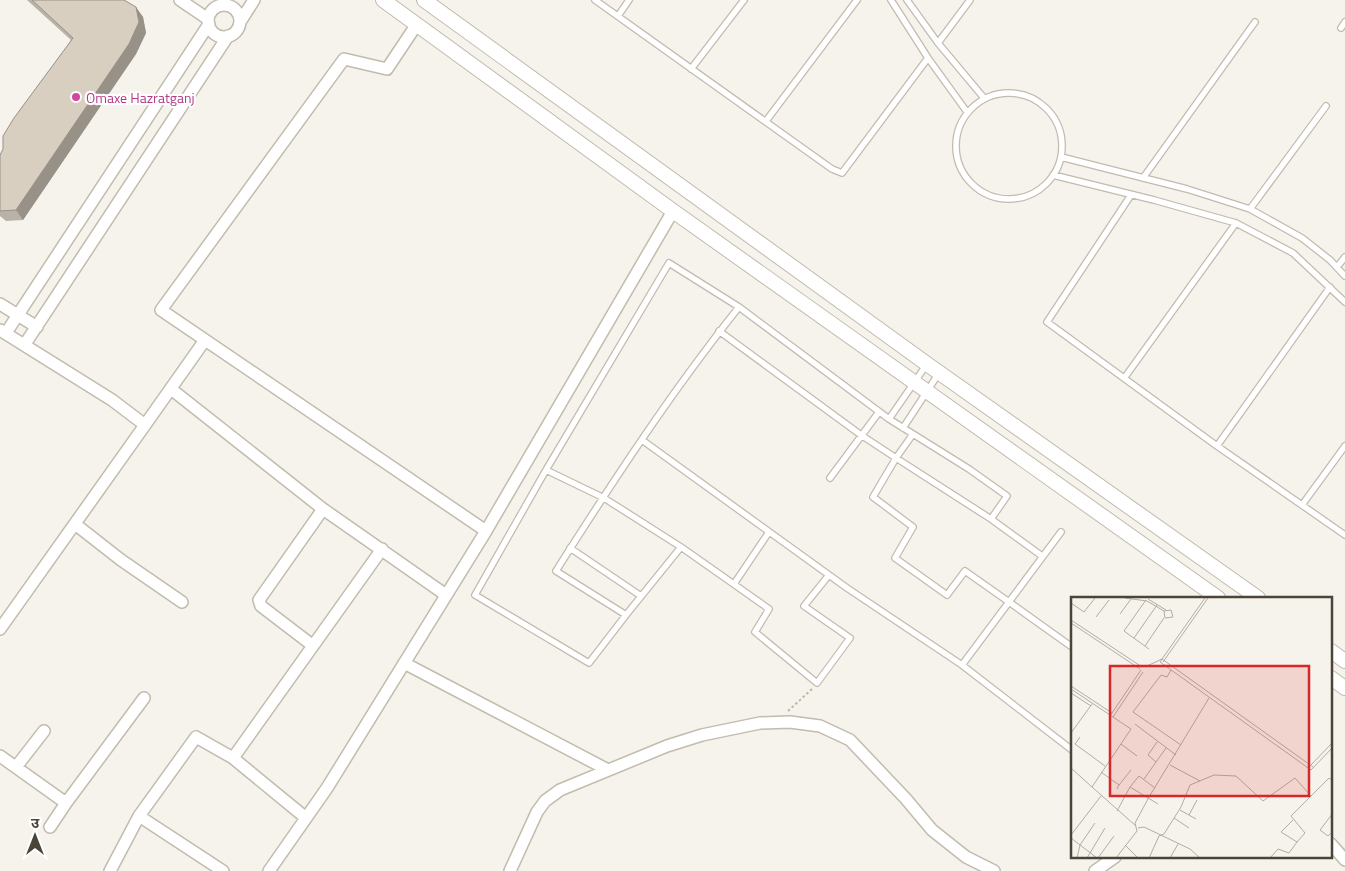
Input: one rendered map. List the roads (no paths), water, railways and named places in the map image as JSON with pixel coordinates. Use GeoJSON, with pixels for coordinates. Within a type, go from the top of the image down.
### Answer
{"type":"FeatureCollection","features":[{"type":"Feature","properties":{"kind":"street"},"geometry":{"type":"LineString","coordinates":[[180,0],[209,22],[214,33],[218,36],[228,36]]}},
{"type":"Feature","properties":{"kind":"street"},"geometry":{"type":"LineString","coordinates":[[231,7],[253,0]]}},
{"type":"Feature","properties":{"kind":"street"},"geometry":{"type":"LineString","coordinates":[[25,344],[228,36],[237,31],[253,0]]}},
{"type":"Feature","properties":{"kind":"street"},"geometry":{"type":"LineString","coordinates":[[384,0],[672,211],[926,393],[1217,597]]}},
{"type":"Feature","properties":{"kind":"street"},"geometry":{"type":"LineString","coordinates":[[424,0],[927,364],[1257,597]]}},
{"type":"Feature","properties":{"kind":"street"},"geometry":{"type":"LineString","coordinates":[[145,425],[112,400],[3,331],[18,316],[209,22],[214,10],[213,3],[231,7],[237,12],[240,22]]}},
{"type":"Feature","properties":{"kind":"street"},"geometry":{"type":"LineString","coordinates":[[417,24],[388,70],[344,59],[161,310],[486,532]]}},
{"type":"Feature","properties":{"kind":"street"},"geometry":{"type":"LineString","coordinates":[[137,134],[155,147]]}},
{"type":"Feature","properties":{"kind":"street"},"geometry":{"type":"LineString","coordinates":[[269,871],[327,788],[486,532],[672,211]]}},
{"type":"Feature","properties":{"kind":"street"},"geometry":{"type":"LineString","coordinates":[[0,304],[37,327]]}},
{"type":"Feature","properties":{"kind":"street"},"geometry":{"type":"LineString","coordinates":[[0,629],[206,340]]}},
{"type":"Feature","properties":{"kind":"street"},"geometry":{"type":"LineString","coordinates":[[171,389],[323,509],[446,595]]}},
{"type":"Feature","properties":{"kind":"street"},"geometry":{"type":"LineString","coordinates":[[312,645],[261,606],[259,600],[323,509]]}},
{"type":"Feature","properties":{"kind":"street"},"geometry":{"type":"LineString","coordinates":[[75,524],[121,560],[182,602]]}},
{"type":"Feature","properties":{"kind":"street"},"geometry":{"type":"LineString","coordinates":[[233,758],[382,549]]}},
{"type":"Feature","properties":{"kind":"street"},"geometry":{"type":"LineString","coordinates":[[1332,652],[1345,661]]}},
{"type":"Feature","properties":{"kind":"street"},"geometry":{"type":"LineString","coordinates":[[404,663],[608,770]]}},
{"type":"Feature","properties":{"kind":"street"},"geometry":{"type":"LineString","coordinates":[[50,828],[66,803],[144,698]]}},
{"type":"Feature","properties":{"kind":"street"},"geometry":{"type":"LineString","coordinates":[[510,871],[530,825],[545,801],[560,790],[667,746],[702,735],[760,723],[790,722],[820,726],[850,740],[906,799],[932,830],[966,857],[994,871]]}},
{"type":"Feature","properties":{"kind":"street"},"geometry":{"type":"LineString","coordinates":[[16,767],[44,731]]}},
{"type":"Feature","properties":{"kind":"street"},"geometry":{"type":"LineString","coordinates":[[110,871],[139,816],[196,737],[233,758],[306,818]]}},
{"type":"Feature","properties":{"kind":"street"},"geometry":{"type":"LineString","coordinates":[[0,756],[66,803]]}},
{"type":"Feature","properties":{"kind":"street"},"geometry":{"type":"LineString","coordinates":[[139,816],[223,871]]}},
{"type":"Feature","properties":{"kind":"street"},"geometry":{"type":"LineString","coordinates":[[1332,845],[1345,860]]}},
{"type":"Feature","properties":{"kind":"street"},"geometry":{"type":"LineString","coordinates":[[1095,871],[1114,858]]}},
{"type":"Feature","properties":{"kind":"lane"},"geometry":{"type":"LineString","coordinates":[[595,0],[832,169],[842,173],[928,58]]}},
{"type":"Feature","properties":{"kind":"lane"},"geometry":{"type":"LineString","coordinates":[[618,16],[629,0]]}},
{"type":"Feature","properties":{"kind":"lane"},"geometry":{"type":"LineString","coordinates":[[691,69],[744,0]]}},
{"type":"Feature","properties":{"kind":"lane"},"geometry":{"type":"LineString","coordinates":[[766,121],[858,0]]}},
{"type":"Feature","properties":{"kind":"lane"},"geometry":{"type":"LineString","coordinates":[[891,0],[928,58],[967,112]]}},
{"type":"Feature","properties":{"kind":"lane"},"geometry":{"type":"LineString","coordinates":[[907,0],[938,42],[984,98]]}},
{"type":"Feature","properties":{"kind":"lane"},"geometry":{"type":"LineString","coordinates":[[938,42],[970,0]]}},
{"type":"Feature","properties":{"kind":"lane"},"geometry":{"type":"LineString","coordinates":[[1143,178],[1255,22]]}},
{"type":"Feature","properties":{"kind":"lane"},"geometry":{"type":"LineString","coordinates":[[1000,93],[1017,93],[1032,98],[1046,107],[1056,120],[1062,136],[1061,157],[1058,168],[1050,180],[1039,190],[1025,197],[995,198],[981,192],[969,182],[961,170],[956,155],[955,140],[959,126],[967,112],[984,98],[1000,93]]}},
{"type":"Feature","properties":{"kind":"lane"},"geometry":{"type":"LineString","coordinates":[[1250,209],[1326,106]]}},
{"type":"Feature","properties":{"kind":"lane"},"geometry":{"type":"LineString","coordinates":[[1061,157],[1187,189],[1250,209],[1302,238],[1345,276]]}},
{"type":"Feature","properties":{"kind":"lane"},"geometry":{"type":"LineString","coordinates":[[1053,175],[1236,223],[1292,253],[1345,302]]}},
{"type":"Feature","properties":{"kind":"lane"},"geometry":{"type":"LineString","coordinates":[[1131,195],[1047,322],[1217,446],[1345,535]]}},
{"type":"Feature","properties":{"kind":"lane"},"geometry":{"type":"LineString","coordinates":[[1124,377],[1236,223]]}},
{"type":"Feature","properties":{"kind":"lane"},"geometry":{"type":"LineString","coordinates":[[1337,267],[1345,257]]}},
{"type":"Feature","properties":{"kind":"lane"},"geometry":{"type":"LineString","coordinates":[[681,547],[590,663],[475,595],[546,470],[669,263],[739,307],[878,412],[1007,496],[991,519]]}},
{"type":"Feature","properties":{"kind":"lane"},"geometry":{"type":"LineString","coordinates":[[1217,446],[1330,287]]}},
{"type":"Feature","properties":{"kind":"lane"},"geometry":{"type":"LineString","coordinates":[[626,615],[556,572],[642,440],[702,354],[739,307]]}},
{"type":"Feature","properties":{"kind":"lane"},"geometry":{"type":"LineString","coordinates":[[720,331],[861,435],[991,519],[1042,556]]}},
{"type":"Feature","properties":{"kind":"lane"},"geometry":{"type":"LineString","coordinates":[[889,419],[927,364]]}},
{"type":"Feature","properties":{"kind":"lane"},"geometry":{"type":"LineString","coordinates":[[903,428],[939,372]]}},
{"type":"Feature","properties":{"kind":"lane"},"geometry":{"type":"LineString","coordinates":[[830,478],[878,412]]}},
{"type":"Feature","properties":{"kind":"lane"},"geometry":{"type":"LineString","coordinates":[[913,434],[896,458],[874,497],[913,527],[895,558],[947,594],[965,571],[1071,646]]}},
{"type":"Feature","properties":{"kind":"lane"},"geometry":{"type":"LineString","coordinates":[[642,440],[829,575],[962,665],[1071,749]]}},
{"type":"Feature","properties":{"kind":"lane"},"geometry":{"type":"LineString","coordinates":[[1302,505],[1345,446]]}},
{"type":"Feature","properties":{"kind":"lane"},"geometry":{"type":"LineString","coordinates":[[546,470],[604,498],[681,547],[769,609],[755,632],[817,683],[850,638],[804,606],[829,575]]}},
{"type":"Feature","properties":{"kind":"lane"},"geometry":{"type":"LineString","coordinates":[[734,584],[769,532]]}},
{"type":"Feature","properties":{"kind":"lane"},"geometry":{"type":"LineString","coordinates":[[962,665],[1061,532]]}},
{"type":"Feature","properties":{"kind":"lane"},"geometry":{"type":"LineString","coordinates":[[570,548],[641,596]]}},
{"type":"Feature","properties":{"kind":"place","name":"Omaxe Hazratganj"},"geometry":{"type":"Point","coordinates":[76,97]}}]}
